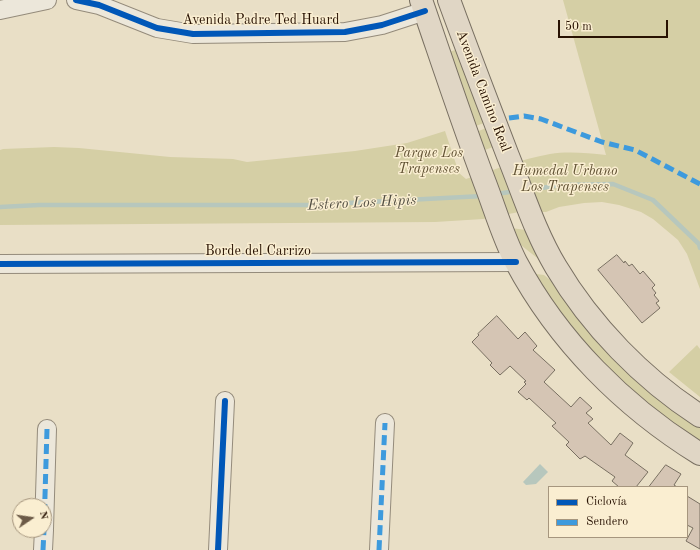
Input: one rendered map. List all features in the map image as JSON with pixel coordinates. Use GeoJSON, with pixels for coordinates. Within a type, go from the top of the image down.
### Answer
{"type":"FeatureCollection","features":[{"type":"Feature","properties":{"kind":"main road","name":"Avenida Camino Real"},"geometry":{"type":"LineString","coordinates":[[448,0],[534,223],[557,269],[569,287]]}},
{"type":"Feature","properties":{"kind":"main road","name":"Avenida Camino Real"},"geometry":{"type":"LineString","coordinates":[[423,6],[474,154],[516,262],[552,318],[600,375],[653,422],[700,454]]}},
{"type":"Feature","properties":{"kind":"main road"},"geometry":{"type":"LineString","coordinates":[[433,33],[441,40],[449,42],[457,43],[463,40]]}},
{"type":"Feature","properties":{"kind":"main road"},"geometry":{"type":"LineString","coordinates":[[516,262],[537,266],[569,287],[602,330],[638,368],[671,396],[700,416]]}},
{"type":"Feature","properties":{"kind":"street"},"geometry":{"type":"LineString","coordinates":[[0,10],[47,0]]}},
{"type":"Feature","properties":{"kind":"street","name":"Avenida Padre Ted Huard"},"geometry":{"type":"LineString","coordinates":[[76,0],[100,6],[124,7],[157,28],[181,33],[326,33],[369,28],[423,6]]}},
{"type":"Feature","properties":{"kind":"street","name":"Borde del Carrizo"},"geometry":{"type":"LineString","coordinates":[[0,264],[516,262]]}},
{"type":"Feature","properties":{"kind":"street"},"geometry":{"type":"LineString","coordinates":[[218,550],[225,401]]}},
{"type":"Feature","properties":{"kind":"street"},"geometry":{"type":"LineString","coordinates":[[380,550],[385,423]]}},
{"type":"Feature","properties":{"kind":"street"},"geometry":{"type":"LineString","coordinates":[[45,498],[47,429]]}},
{"type":"Feature","properties":{"kind":"street"},"geometry":{"type":"LineString","coordinates":[[43,550],[44,538]]}},
{"type":"Feature","properties":{"kind":"green space"},"geometry":{"type":"Polygon","coordinates":[[[563,0],[700,0],[700,289],[687,254],[678,240],[653,219],[641,212],[619,205],[602,202],[559,207],[546,212],[519,212],[483,219],[435,222],[0,225],[0,150],[3,149],[54,147],[79,148],[170,157],[233,159],[247,162],[355,151],[407,143],[445,131],[459,173],[466,179],[518,162],[550,154],[571,152],[606,155],[563,0]]]}},
{"type":"Feature","properties":{"kind":"green space"},"geometry":{"type":"Polygon","coordinates":[[[458,49],[487,122],[473,127],[449,52],[458,49]]]}},
{"type":"Feature","properties":{"kind":"green space"},"geometry":{"type":"Polygon","coordinates":[[[489,127],[496,146],[482,151],[476,132],[489,127]]]}},
{"type":"Feature","properties":{"kind":"green space"},"geometry":{"type":"Polygon","coordinates":[[[511,228],[526,230],[541,261],[517,242],[511,228]]]}},
{"type":"Feature","properties":{"kind":"green space"},"geometry":{"type":"Polygon","coordinates":[[[535,275],[544,275],[554,283],[700,426],[700,444],[620,383],[560,314],[535,275]]]}},
{"type":"Feature","properties":{"kind":"green space"},"geometry":{"type":"Polygon","coordinates":[[[697,345],[700,349],[700,397],[669,372],[697,345]]]}},
{"type":"Feature","properties":{"kind":"shaded area"},"geometry":{"type":"Polygon","coordinates":[[[540,464],[548,472],[536,484],[526,485],[523,482],[540,464]]]}},
{"type":"Feature","properties":{"kind":"building"},"geometry":{"type":"Polygon","coordinates":[[[617,255],[629,266],[632,264],[640,274],[643,271],[655,285],[652,288],[656,293],[654,295],[659,301],[656,303],[660,308],[642,323],[598,270],[617,255]]]}},
{"type":"Feature","properties":{"kind":"building"},"geometry":{"type":"Polygon","coordinates":[[[497,316],[518,339],[525,332],[537,346],[533,350],[555,370],[544,382],[571,407],[580,397],[592,408],[586,413],[593,419],[588,423],[611,445],[620,433],[633,443],[625,455],[648,472],[637,486],[618,486],[612,481],[615,477],[585,456],[580,459],[566,445],[569,442],[552,426],[556,423],[529,398],[527,400],[518,392],[526,384],[524,382],[526,381],[510,366],[500,375],[490,365],[492,363],[472,342],[479,335],[478,334],[497,316]]]}},
{"type":"Feature","properties":{"kind":"building"},"geometry":{"type":"Polygon","coordinates":[[[666,465],[681,474],[674,485],[676,486],[650,486],[666,465]]]}},
{"type":"Feature","properties":{"kind":"building"},"geometry":{"type":"Polygon","coordinates":[[[688,497],[700,504],[700,549],[686,541],[693,528],[688,526],[688,497]]]}},
{"type":"Feature","properties":{"kind":"waterway","name":"Estero Los Hipis"},"geometry":{"type":"LineString","coordinates":[[528,190],[561,185],[613,184],[653,200],[699,244],[700,248]]}},
{"type":"Feature","properties":{"kind":"waterway","name":"Estero Los Hipis"},"geometry":{"type":"LineString","coordinates":[[496,194],[516,191]]}},
{"type":"Feature","properties":{"kind":"waterway","name":"Estero Los Hipis"},"geometry":{"type":"LineString","coordinates":[[0,207],[39,205],[311,205],[483,196]]}},
{"type":"Feature","properties":{"kind":"marked path"},"geometry":{"type":"LineString","coordinates":[[509,118],[524,116],[541,119],[602,142],[635,150],[700,184]]}},
{"type":"Feature","properties":{"kind":"marked path"},"geometry":{"type":"LineString","coordinates":[[379,550],[385,423]]}},
{"type":"Feature","properties":{"kind":"marked path"},"geometry":{"type":"LineString","coordinates":[[45,498],[47,429]]}},
{"type":"Feature","properties":{"kind":"marked path"},"geometry":{"type":"LineString","coordinates":[[43,550],[44,538]]}},
{"type":"Feature","properties":{"kind":"cycle path"},"geometry":{"type":"LineString","coordinates":[[76,0],[99,5],[157,28],[193,34],[345,32],[382,25],[425,11]]}},
{"type":"Feature","properties":{"kind":"cycle path"},"geometry":{"type":"LineString","coordinates":[[0,264],[516,262]]}},
{"type":"Feature","properties":{"kind":"cycle path"},"geometry":{"type":"LineString","coordinates":[[218,550],[225,401]]}},
{"type":"Feature","properties":{"kind":"park label","name":"Parque Los Trapenses"},"geometry":{"type":"Point","coordinates":[429,162]}},
{"type":"Feature","properties":{"kind":"park label","name":"Humedal Urbano Los Trapenses"},"geometry":{"type":"Point","coordinates":[565,180]}}]}
